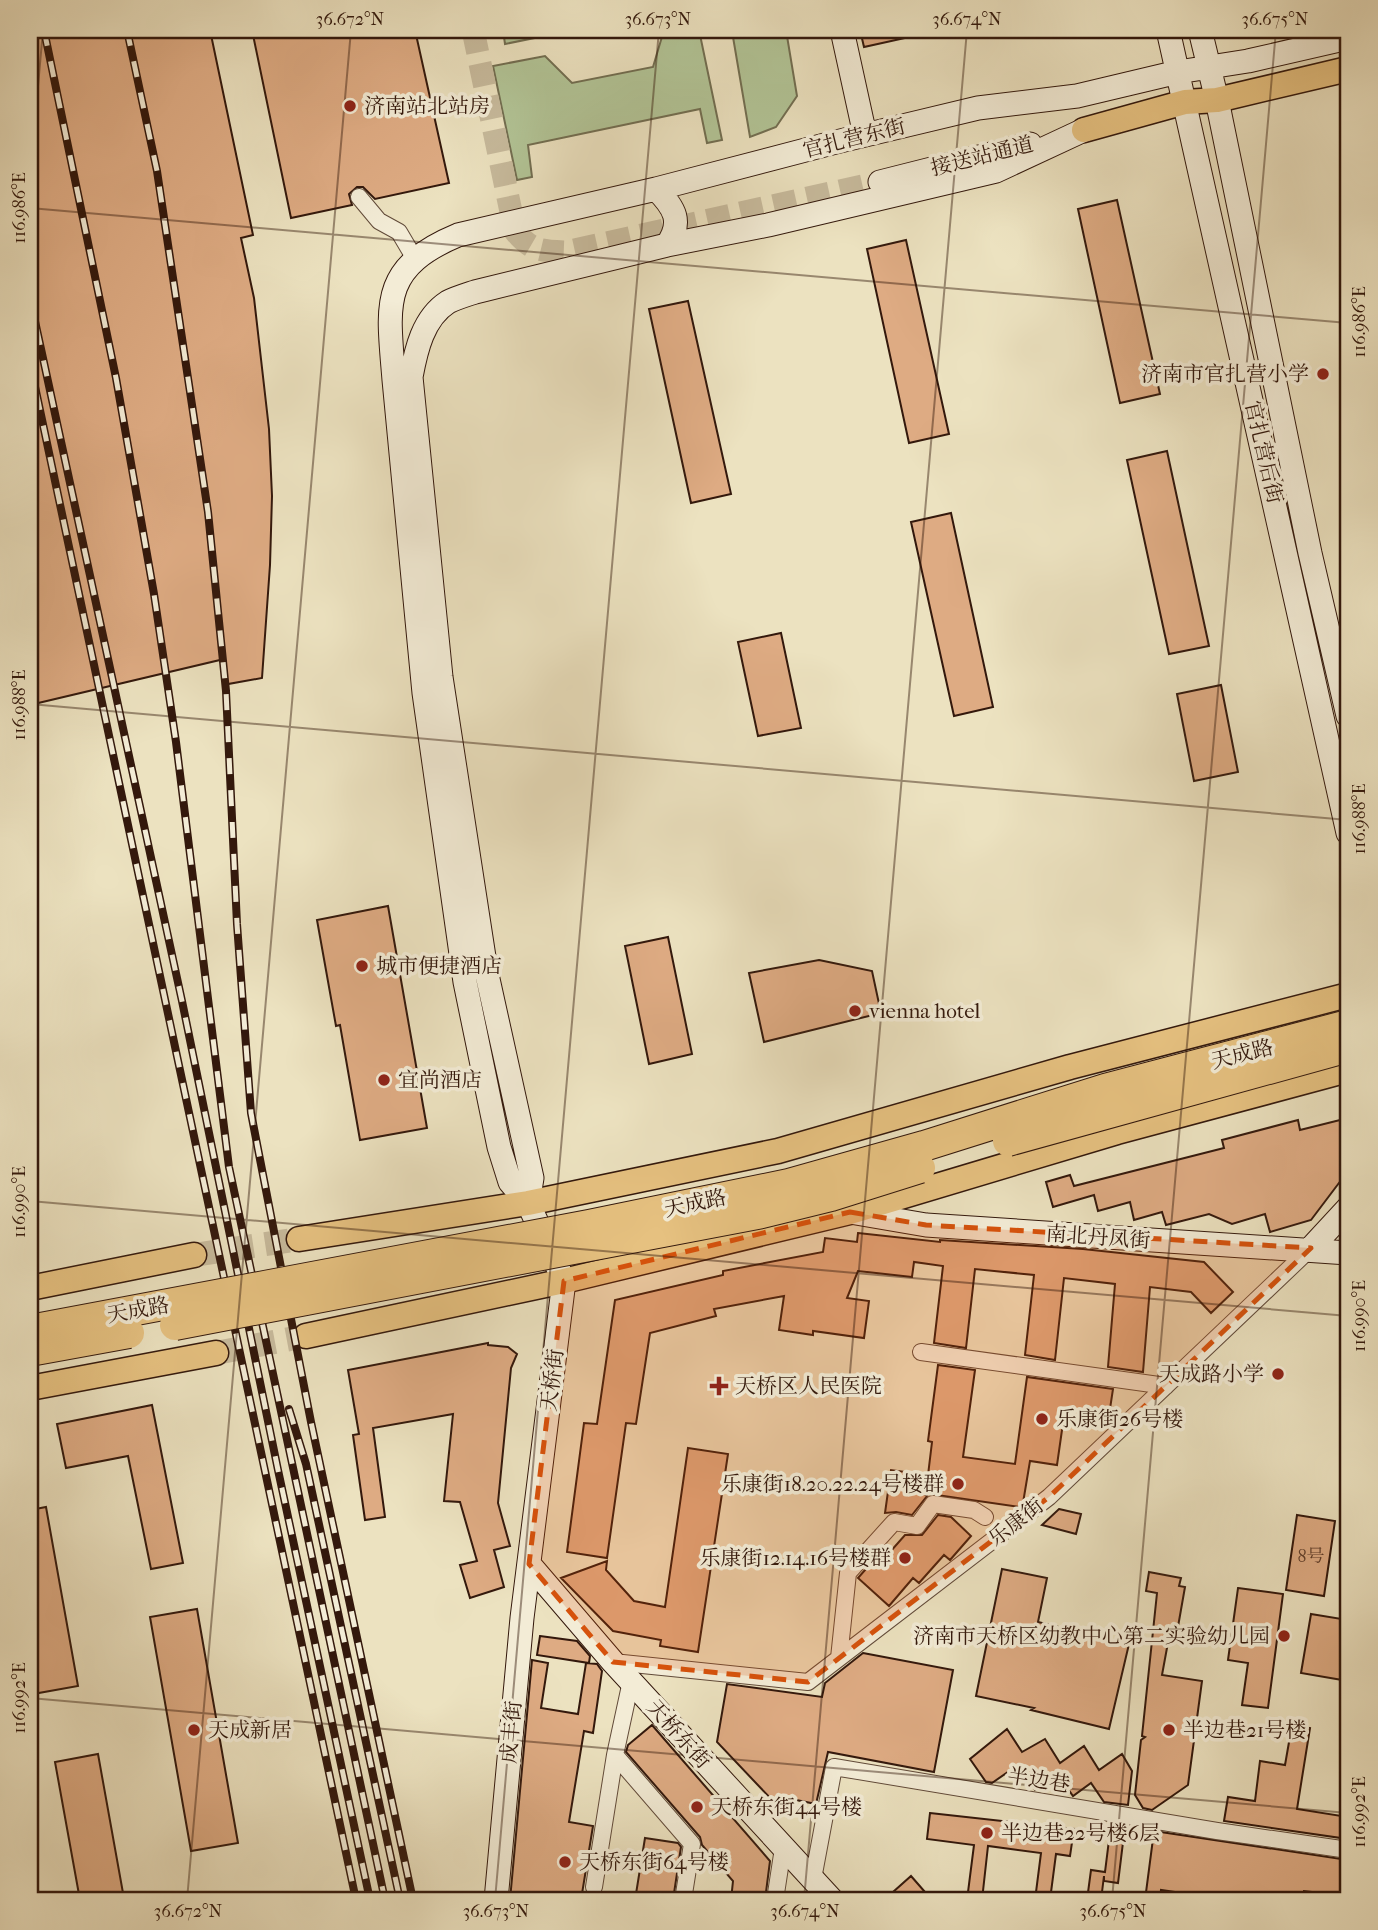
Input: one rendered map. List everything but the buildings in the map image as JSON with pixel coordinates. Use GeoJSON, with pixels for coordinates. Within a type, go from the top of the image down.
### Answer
{"type":"FeatureCollection","features":[{"type":"Feature","properties":{"kind":"highway","name":"天成路"},"geometry":{"type":"LineString","coordinates":[[30,1329],[576,1228],[789,1184],[924,1146],[1105,1089],[1348,1025]]}},
{"type":"Feature","properties":{"kind":"highway","name":"天成路"},"geometry":{"type":"LineString","coordinates":[[30,1351],[762,1213],[831,1196],[1056,1127],[1348,1047]]}},
{"type":"Feature","properties":{"kind":"main road"},"geometry":{"type":"LineString","coordinates":[[842,30],[865,135]]}},
{"type":"Feature","properties":{"kind":"main road","name":"官扎营后街"},"geometry":{"type":"LineString","coordinates":[[1168,30],[1348,833]]}},
{"type":"Feature","properties":{"kind":"main road","name":"官扎营后街"},"geometry":{"type":"LineString","coordinates":[[1200,30],[1217,100],[1310,553],[1348,716]]}},
{"type":"Feature","properties":{"kind":"main road","name":"官扎营东街"},"geometry":{"type":"LineString","coordinates":[[528,1203],[510,1182],[499,1147],[466,982],[424,693],[390,328],[392,299],[399,276],[415,259],[433,246],[458,235],[656,189],[978,108],[1077,96],[1178,72],[1209,68],[1348,38]]}},
{"type":"Feature","properties":{"kind":"main road"},"geometry":{"type":"LineString","coordinates":[[564,1281],[528,1203],[532,1178],[486,970],[441,677],[411,377],[418,344],[435,314],[449,302],[475,292],[667,245],[768,225],[996,171],[1084,130],[1185,102],[1217,100],[1348,69]]}},
{"type":"Feature","properties":{"kind":"main road","name":"接送站通道"},"geometry":{"type":"LineString","coordinates":[[880,183],[1084,130]]}},
{"type":"Feature","properties":{"kind":"main road"},"geometry":{"type":"LineString","coordinates":[[656,189],[668,201],[675,214],[676,232],[667,245]]}},
{"type":"Feature","properties":{"kind":"main road","name":"天成路"},"geometry":{"type":"LineString","coordinates":[[299,1240],[528,1203],[778,1152],[1070,1067],[1348,995]]}},
{"type":"Feature","properties":{"kind":"main road","name":"天成路"},"geometry":{"type":"LineString","coordinates":[[306,1336],[564,1281],[849,1212],[1117,1132],[1348,1070]]}},
{"type":"Feature","properties":{"kind":"main road","name":"乐康街"},"geometry":{"type":"LineString","coordinates":[[1311,1248],[1348,1208]]}},
{"type":"Feature","properties":{"kind":"main road","name":"南北丹凤街"},"geometry":{"type":"LineString","coordinates":[[849,1212],[938,1226],[1255,1248],[1311,1248],[1348,1253]]}},
{"type":"Feature","properties":{"kind":"main road","name":"天成路"},"geometry":{"type":"LineString","coordinates":[[30,1287],[194,1255]]}},
{"type":"Feature","properties":{"kind":"main road","name":"天桥街"},"geometry":{"type":"LineString","coordinates":[[528,1564],[564,1281]]}},
{"type":"Feature","properties":{"kind":"main road"},"geometry":{"type":"LineString","coordinates":[[30,1388],[216,1353]]}},
{"type":"Feature","properties":{"kind":"main road","name":"天桥东街"},"geometry":{"type":"LineString","coordinates":[[528,1564],[613,1662],[832,1900]]}},
{"type":"Feature","properties":{"kind":"main road","name":"成丰街"},"geometry":{"type":"LineString","coordinates":[[496,1900],[528,1564]]}},
{"type":"Feature","properties":{"kind":"street"},"geometry":{"type":"LineString","coordinates":[[359,197],[379,221],[399,232],[415,259]]}},
{"type":"Feature","properties":{"kind":"street","name":"乐康街"},"geometry":{"type":"LineString","coordinates":[[613,1662],[808,1682],[1049,1497],[1311,1248]]}},
{"type":"Feature","properties":{"kind":"street"},"geometry":{"type":"LineString","coordinates":[[921,1352],[1166,1386]]}},
{"type":"Feature","properties":{"kind":"street"},"geometry":{"type":"LineString","coordinates":[[839,1658],[848,1573],[894,1522],[917,1526],[933,1504],[974,1510],[985,1517]]}},
{"type":"Feature","properties":{"kind":"street"},"geometry":{"type":"LineString","coordinates":[[594,1886],[615,1755],[631,1681]]}},
{"type":"Feature","properties":{"kind":"street"},"geometry":{"type":"LineString","coordinates":[[615,1755],[692,1844],[683,1900]]}},
{"type":"Feature","properties":{"kind":"street","name":"半边巷"},"geometry":{"type":"LineString","coordinates":[[813,1879],[834,1768],[1348,1850]]}},
{"type":"Feature","properties":{"kind":"street"},"geometry":{"type":"LineString","coordinates":[[775,1900],[783,1848]]}},
{"type":"Feature","properties":{"kind":"highlighted area"},"geometry":{"type":"Polygon","coordinates":[[[850,1212],[926,1225],[1311,1248],[1049,1497],[808,1682],[613,1662],[529,1564],[564,1281],[850,1212]]]}},
{"type":"Feature","properties":{"kind":"green space"},"geometry":{"type":"Polygon","coordinates":[[[503,30],[574,30],[505,44],[503,30]]]}},
{"type":"Feature","properties":{"kind":"green space"},"geometry":{"type":"Polygon","coordinates":[[[664,30],[699,30],[722,140],[707,143],[700,109],[528,145],[532,177],[517,180],[493,66],[545,56],[572,83],[653,67],[664,30]]]}},
{"type":"Feature","properties":{"kind":"green space"},"geometry":{"type":"Polygon","coordinates":[[[786,30],[797,96],[776,127],[750,137],[733,37],[786,30]]]}},
{"type":"Feature","properties":{"kind":"tunnel"},"geometry":{"type":"LineString","coordinates":[[473,30],[515,231],[526,243],[537,249],[566,252],[880,182]]}},
{"type":"Feature","properties":{"kind":"tunnel"},"geometry":{"type":"LineString","coordinates":[[194,1255],[299,1239]]}},
{"type":"Feature","properties":{"kind":"tunnel"},"geometry":{"type":"LineString","coordinates":[[216,1353],[306,1336]]}},
{"type":"Feature","properties":{"kind":"railway"},"geometry":{"type":"LineString","coordinates":[[44,30],[116,378],[154,594],[176,742],[229,1167],[385,1900]]}},
{"type":"Feature","properties":{"kind":"railway"},"geometry":{"type":"LineString","coordinates":[[127,30],[157,171],[208,512],[226,691],[237,924],[251,1113],[311,1422],[413,1900]]}},
{"type":"Feature","properties":{"kind":"railway"},"geometry":{"type":"LineString","coordinates":[[30,298],[182,1001],[370,1900]]}},
{"type":"Feature","properties":{"kind":"railway"},"geometry":{"type":"LineString","coordinates":[[30,363],[356,1900]]}},
{"type":"Feature","properties":{"kind":"railway"},"geometry":{"type":"LineString","coordinates":[[289,1409],[306,1464],[400,1900]]}},
{"type":"Feature","properties":{"kind":"place","name":"济南站北站房"},"geometry":{"type":"Point","coordinates":[350,106]}},
{"type":"Feature","properties":{"kind":"place","name":"济南市官扎营小学"},"geometry":{"type":"Point","coordinates":[1323,374]}},
{"type":"Feature","properties":{"kind":"place","name":"城市便捷酒店"},"geometry":{"type":"Point","coordinates":[362,966]}},
{"type":"Feature","properties":{"kind":"place","name":"vienna hotel"},"geometry":{"type":"Point","coordinates":[855,1011]}},
{"type":"Feature","properties":{"kind":"place","name":"宜尚酒店"},"geometry":{"type":"Point","coordinates":[384,1080]}},
{"type":"Feature","properties":{"kind":"place","name":"天成路小学"},"geometry":{"type":"Point","coordinates":[1278,1374]}},
{"type":"Feature","properties":{"kind":"place","name":"天桥区人民医院"},"geometry":{"type":"Point","coordinates":[719,1386]}},
{"type":"Feature","properties":{"kind":"place","name":"乐康街26号楼"},"geometry":{"type":"Point","coordinates":[1042,1419]}},
{"type":"Feature","properties":{"kind":"place","name":"乐康街18.20.22.24号楼群"},"geometry":{"type":"Point","coordinates":[958,1484]}},
{"type":"Feature","properties":{"kind":"place","name":"乐康街12.14.16号楼群"},"geometry":{"type":"Point","coordinates":[905,1558]}},
{"type":"Feature","properties":{"kind":"place","name":"济南市天桥区幼教中心第二实验幼儿园"},"geometry":{"type":"Point","coordinates":[1284,1636]}},
{"type":"Feature","properties":{"kind":"place","name":"天成新居"},"geometry":{"type":"Point","coordinates":[194,1730]}},
{"type":"Feature","properties":{"kind":"place","name":"半边巷21号楼"},"geometry":{"type":"Point","coordinates":[1169,1730]}},
{"type":"Feature","properties":{"kind":"place","name":"天桥东街44号楼"},"geometry":{"type":"Point","coordinates":[697,1807]}},
{"type":"Feature","properties":{"kind":"place","name":"半边巷22号楼6层"},"geometry":{"type":"Point","coordinates":[987,1833]}},
{"type":"Feature","properties":{"kind":"place","name":"天桥东街64号楼"},"geometry":{"type":"Point","coordinates":[565,1862]}}]}
